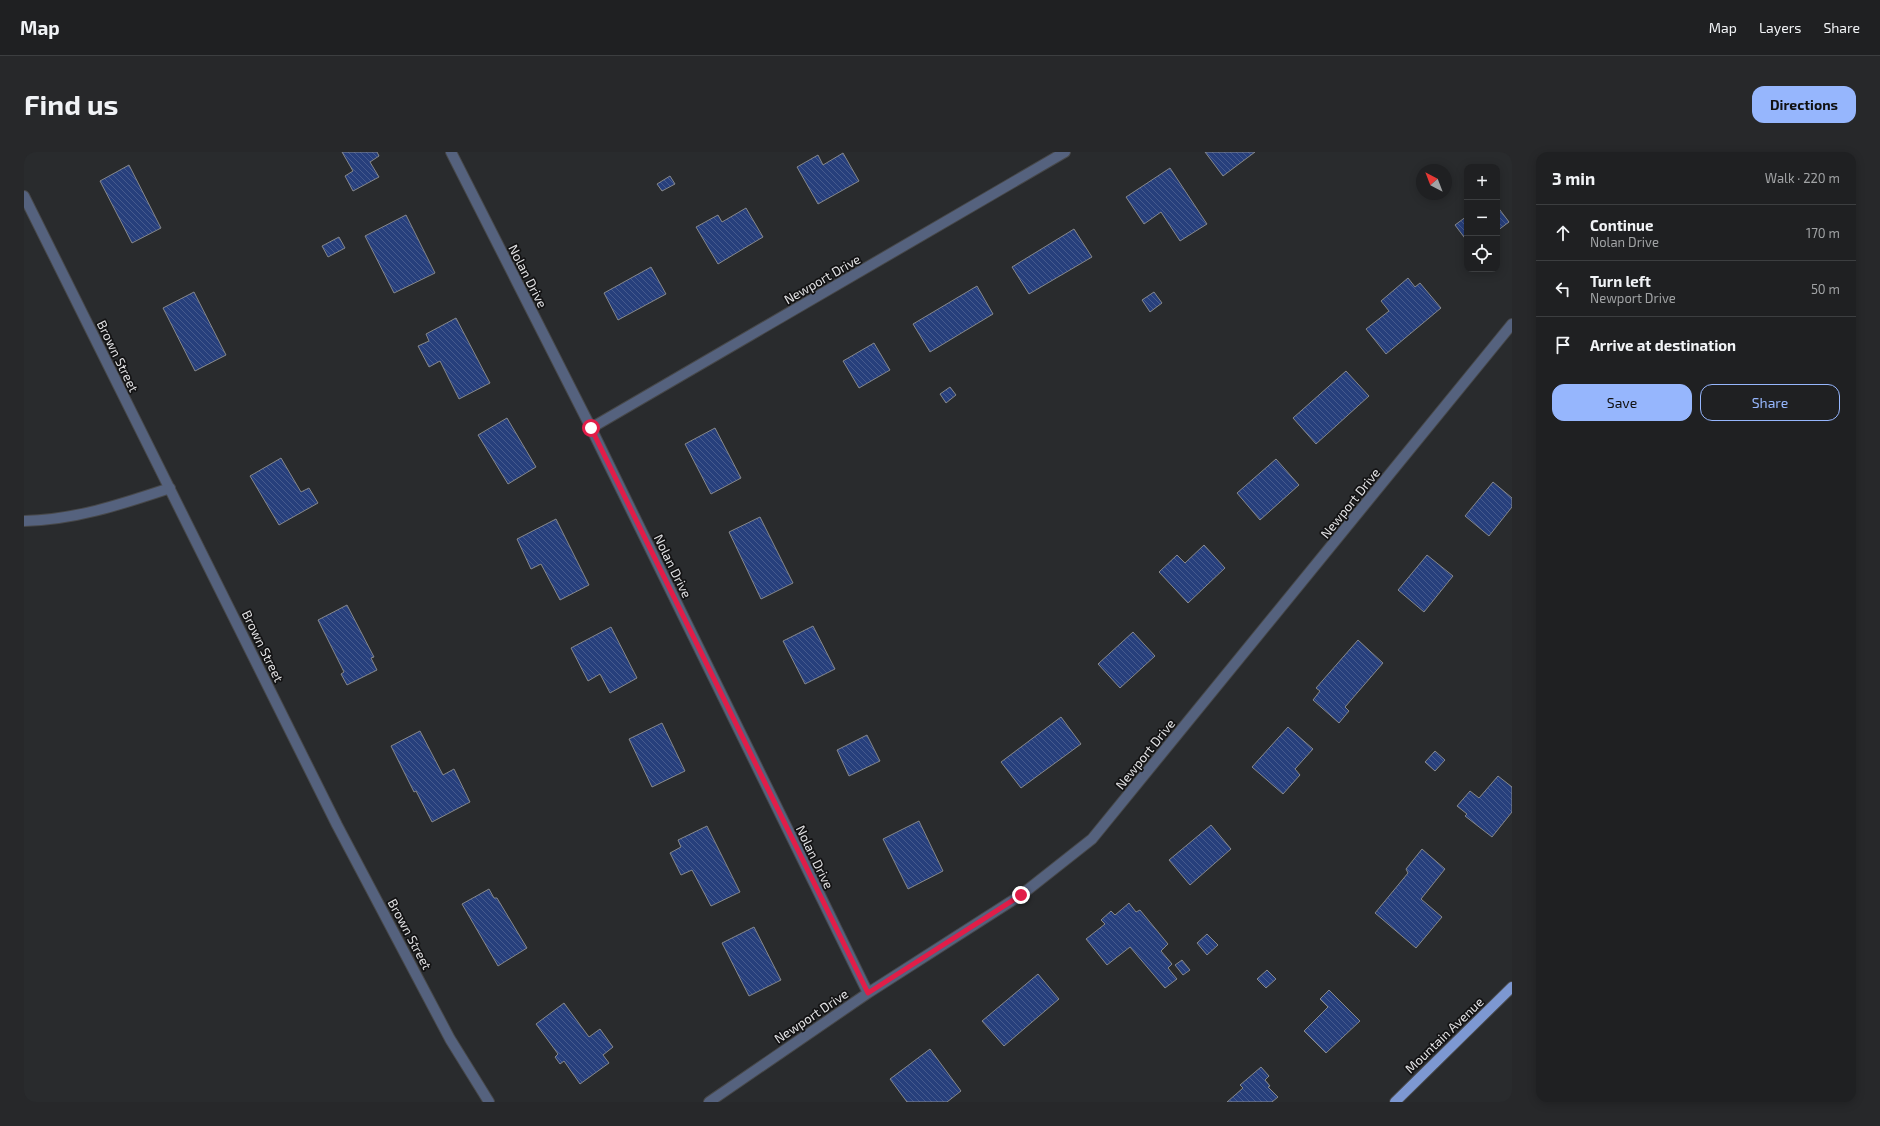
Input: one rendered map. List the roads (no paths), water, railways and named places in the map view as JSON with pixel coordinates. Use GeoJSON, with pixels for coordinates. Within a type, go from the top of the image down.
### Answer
{"type":"FeatureCollection","features":[{"type":"Feature","properties":{"kind":"main road","name":"Mountain Avenue"},"geometry":{"type":"LineString","coordinates":[[1394,1102],[1512,987]]}},
{"type":"Feature","properties":{"kind":"street","name":"Nolan Drive"},"geometry":{"type":"LineString","coordinates":[[450,152],[591,428],[868,993]]}},
{"type":"Feature","properties":{"kind":"street","name":"Newport Drive"},"geometry":{"type":"LineString","coordinates":[[591,428],[1066,152]]}},
{"type":"Feature","properties":{"kind":"street","name":"Brown Street"},"geometry":{"type":"LineString","coordinates":[[24,196],[337,825],[450,1039],[489,1102]]}},
{"type":"Feature","properties":{"kind":"street","name":"Newport Drive"},"geometry":{"type":"LineString","coordinates":[[709,1102],[868,993],[1021,895],[1092,839],[1512,324]]}},
{"type":"Feature","properties":{"kind":"street"},"geometry":{"type":"LineString","coordinates":[[24,520],[48,520],[101,510],[170,488]]}}]}
